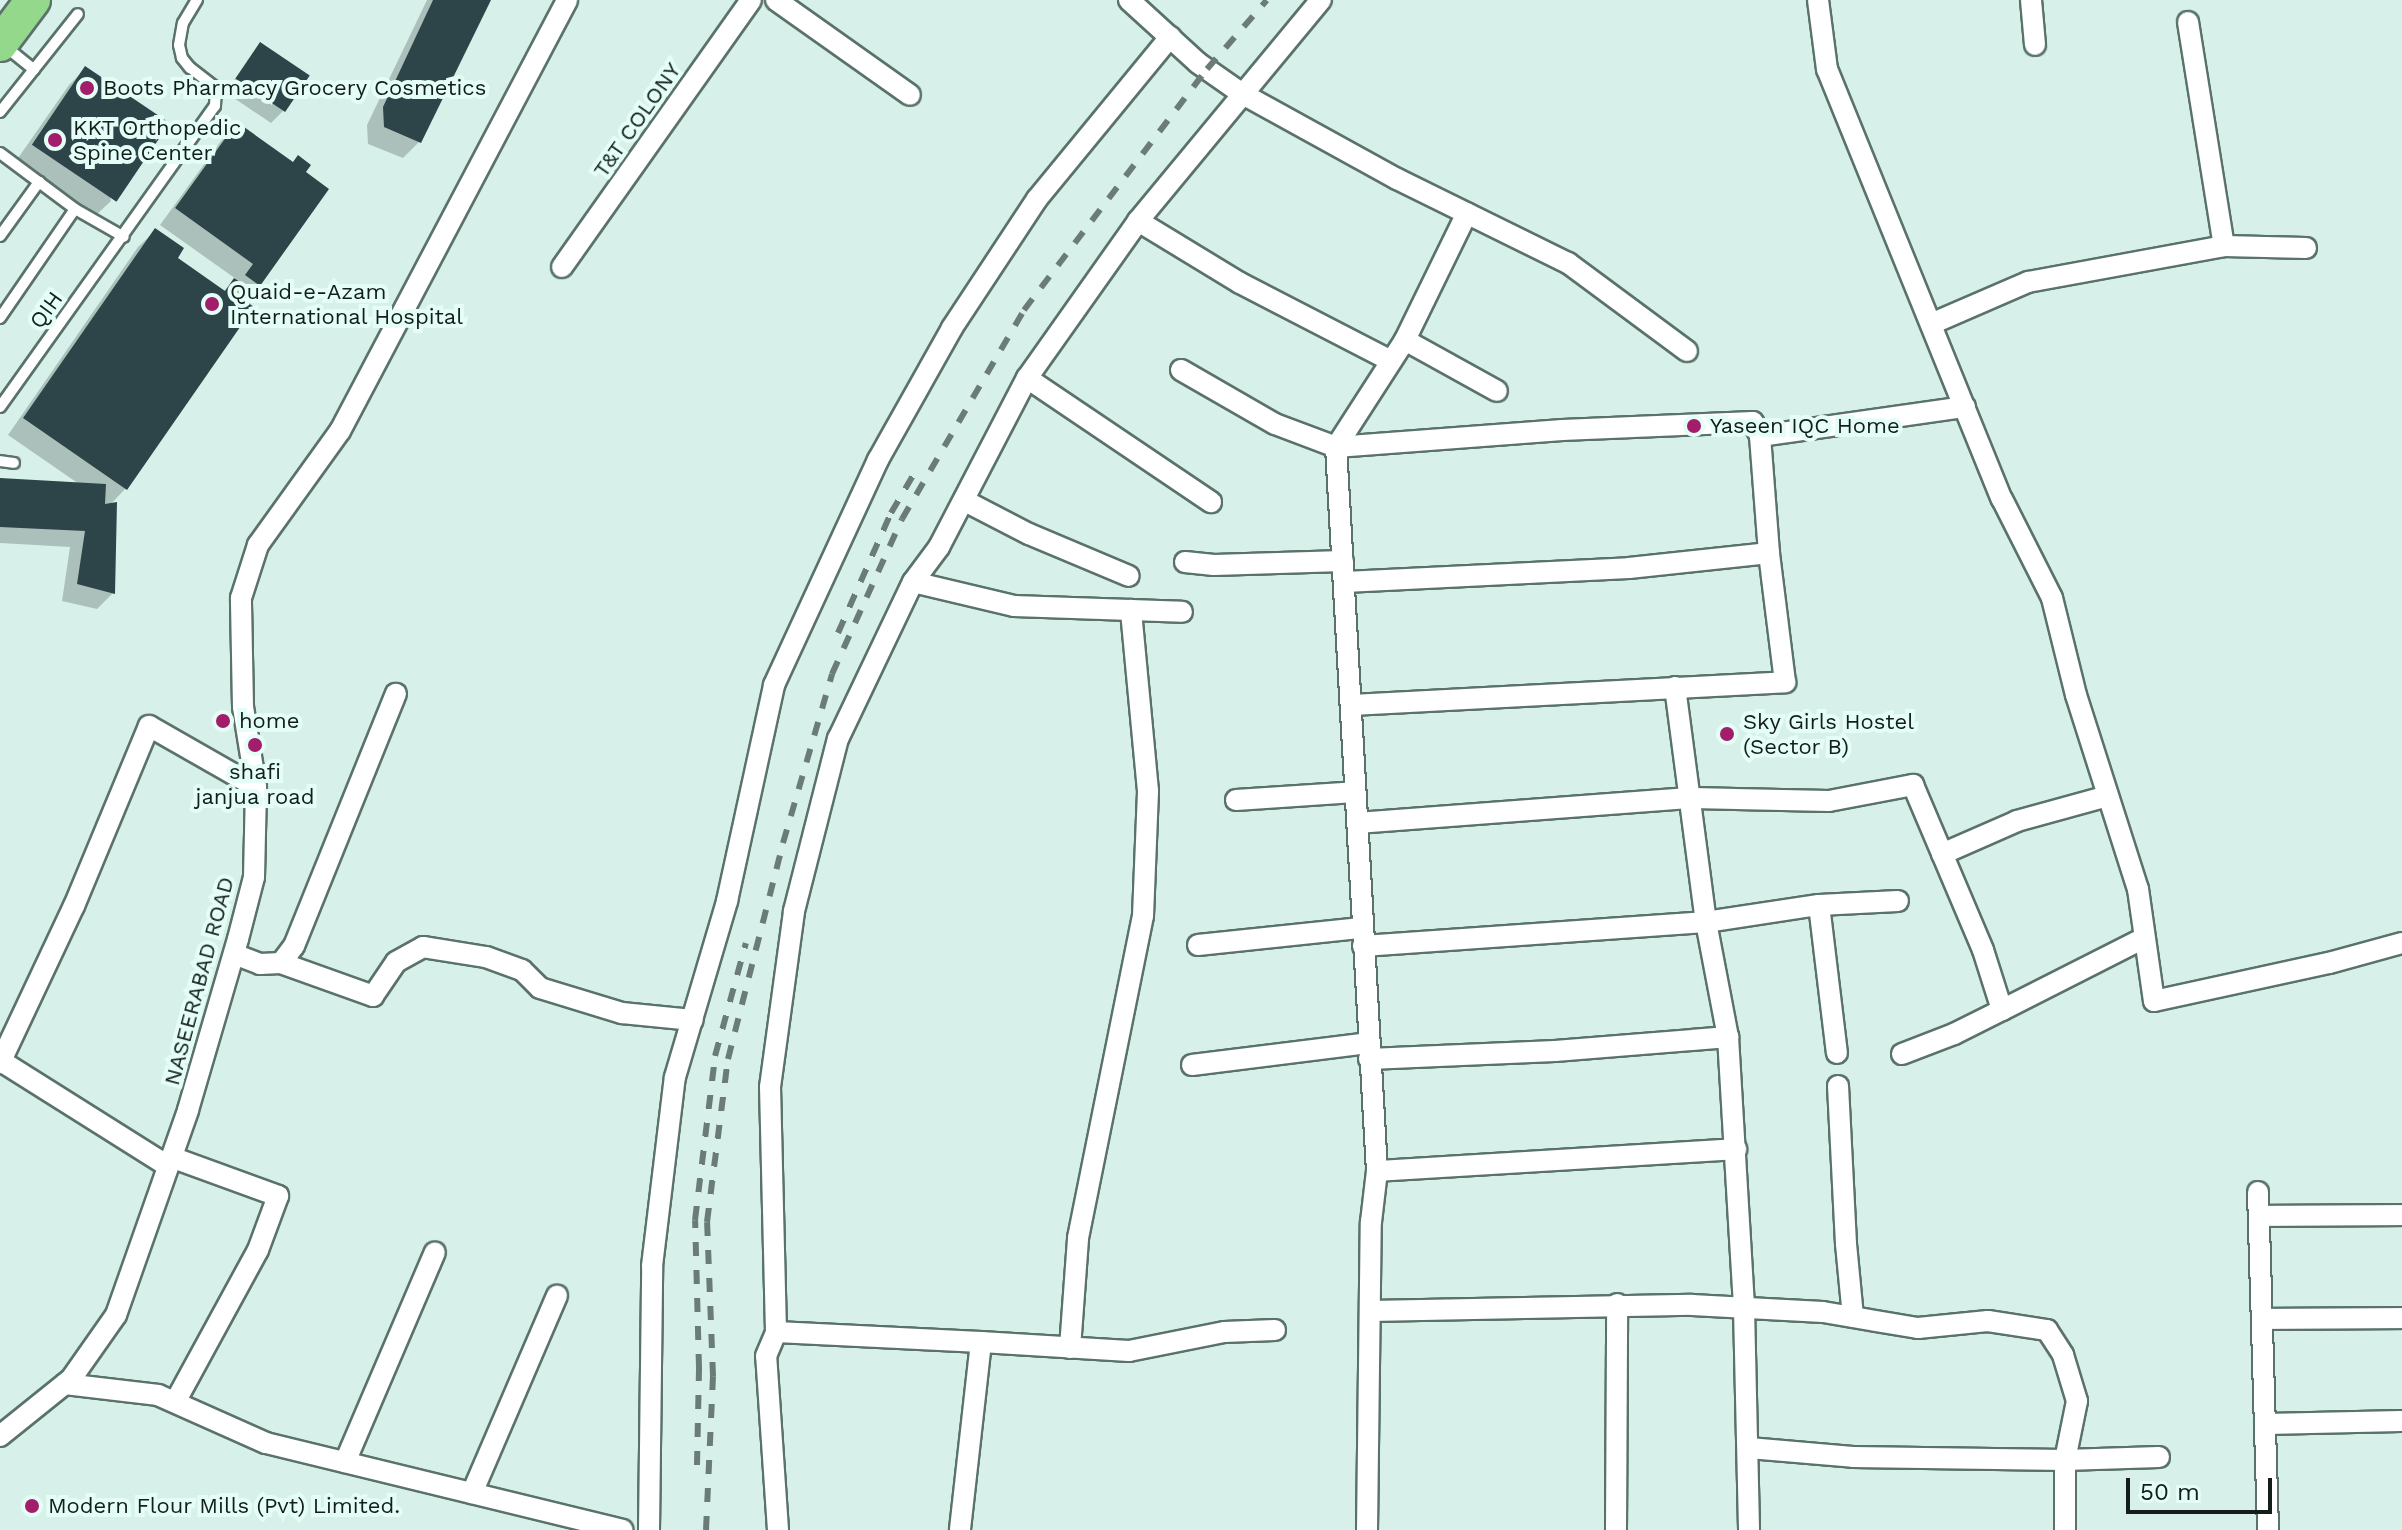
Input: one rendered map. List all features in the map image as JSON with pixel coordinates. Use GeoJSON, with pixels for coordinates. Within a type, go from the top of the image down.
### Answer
{"type":"FeatureCollection","features":[{"type":"Feature","properties":{"kind":"highway"},"geometry":{"type":"LineString","coordinates":[[0,43],[33,0]]}},
{"type":"Feature","properties":{"kind":"street","name":"NASEERABAD ROAD"},"geometry":{"type":"LineString","coordinates":[[0,1436],[65,1384],[116,1315],[170,1161],[234,954],[254,877],[256,787],[243,707],[241,598],[258,545],[340,431],[567,0]]}},
{"type":"Feature","properties":{"kind":"street","name":"T&T COLONY"},"geometry":{"type":"LineString","coordinates":[[562,267],[751,0]]}},
{"type":"Feature","properties":{"kind":"street"},"geometry":{"type":"LineString","coordinates":[[776,0],[910,95]]}},
{"type":"Feature","properties":{"kind":"street"},"geometry":{"type":"LineString","coordinates":[[1129,0],[1241,93],[1397,179],[1568,263],[1687,351]]}},
{"type":"Feature","properties":{"kind":"street"},"geometry":{"type":"LineString","coordinates":[[778,1530],[766,1356],[776,1332],[770,1087],[794,911],[838,739],[913,582],[939,547],[965,501],[1027,378],[1138,221],[1321,0]]}},
{"type":"Feature","properties":{"kind":"street"},"geometry":{"type":"LineString","coordinates":[[1818,0],[1827,69],[2002,499],[2052,598],[2076,695],[2138,889],[2154,1001],[2329,963],[2402,943]]}},
{"type":"Feature","properties":{"kind":"street"},"geometry":{"type":"LineString","coordinates":[[2031,0],[2035,45]]}},
{"type":"Feature","properties":{"kind":"street"},"geometry":{"type":"LineString","coordinates":[[2188,22],[2224,246]]}},
{"type":"Feature","properties":{"kind":"street"},"geometry":{"type":"LineString","coordinates":[[649,1530],[652,1266],[675,1077],[727,901],[774,685],[878,460],[952,328],[1037,199],[1170,37]]}},
{"type":"Feature","properties":{"kind":"street"},"geometry":{"type":"LineString","coordinates":[[1367,1530],[1370,1311],[1377,1171],[1336,447],[1389,360],[1405,340],[1467,213]]}},
{"type":"Feature","properties":{"kind":"street"},"geometry":{"type":"LineString","coordinates":[[1138,221],[1240,283],[1389,360]]}},
{"type":"Feature","properties":{"kind":"street"},"geometry":{"type":"LineString","coordinates":[[1931,324],[2028,282],[2224,246],[2306,248]]}},
{"type":"Feature","properties":{"kind":"street"},"geometry":{"type":"LineString","coordinates":[[1405,340],[1497,391]]}},
{"type":"Feature","properties":{"kind":"street"},"geometry":{"type":"LineString","coordinates":[[1181,370],[1275,424],[1336,447],[1562,430],[1753,422],[1760,436],[1769,553],[1785,682],[1352,705]]}},
{"type":"Feature","properties":{"kind":"street"},"geometry":{"type":"LineString","coordinates":[[1027,378],[1211,502]]}},
{"type":"Feature","properties":{"kind":"street"},"geometry":{"type":"LineString","coordinates":[[1760,436],[1965,407]]}},
{"type":"Feature","properties":{"kind":"street"},"geometry":{"type":"LineString","coordinates":[[965,501],[1029,534],[1129,576]]}},
{"type":"Feature","properties":{"kind":"street"},"geometry":{"type":"LineString","coordinates":[[1345,582],[1629,568],[1769,553]]}},
{"type":"Feature","properties":{"kind":"street"},"geometry":{"type":"LineString","coordinates":[[1185,562],[1214,565],[1343,561]]}},
{"type":"Feature","properties":{"kind":"street"},"geometry":{"type":"LineString","coordinates":[[913,582],[1014,606],[1182,612]]}},
{"type":"Feature","properties":{"kind":"street"},"geometry":{"type":"LineString","coordinates":[[1070,1348],[1078,1238],[1143,916],[1148,791],[1131,610]]}},
{"type":"Feature","properties":{"kind":"street"},"geometry":{"type":"LineString","coordinates":[[1675,687],[1706,922],[1728,1037],[1744,1308],[1749,1530]]}},
{"type":"Feature","properties":{"kind":"street"},"geometry":{"type":"LineString","coordinates":[[281,963],[294,946],[396,694]]}},
{"type":"Feature","properties":{"kind":"street"},"geometry":{"type":"LineString","coordinates":[[175,1402],[258,1250],[278,1196],[170,1161],[0,1062],[74,906],[149,726],[256,787]]}},
{"type":"Feature","properties":{"kind":"street"},"geometry":{"type":"LineString","coordinates":[[1357,823],[1692,798],[1829,801],[1913,785],[1983,950],[2002,1010]]}},
{"type":"Feature","properties":{"kind":"street"},"geometry":{"type":"LineString","coordinates":[[1236,800],[1355,792]]}},
{"type":"Feature","properties":{"kind":"street"},"geometry":{"type":"LineString","coordinates":[[1942,854],[2017,821],[2108,796]]}},
{"type":"Feature","properties":{"kind":"street"},"geometry":{"type":"LineString","coordinates":[[1198,945],[1706,922],[1819,905],[1898,901]]}},
{"type":"Feature","properties":{"kind":"street"},"geometry":{"type":"LineString","coordinates":[[1819,905],[1837,1053]]}},
{"type":"Feature","properties":{"kind":"street"},"geometry":{"type":"LineString","coordinates":[[1902,1054],[1954,1034],[2144,938]]}},
{"type":"Feature","properties":{"kind":"street"},"geometry":{"type":"LineString","coordinates":[[234,954],[260,964],[281,963],[373,996],[396,962],[423,947],[486,957],[522,970],[540,988],[622,1013],[693,1020]]}},
{"type":"Feature","properties":{"kind":"street"},"geometry":{"type":"LineString","coordinates":[[1192,1065],[1368,1051],[1555,1051],[1728,1037]]}},
{"type":"Feature","properties":{"kind":"street"},"geometry":{"type":"LineString","coordinates":[[1838,1086],[1853,1317]]}},
{"type":"Feature","properties":{"kind":"street"},"geometry":{"type":"LineString","coordinates":[[1377,1171],[1736,1149]]}},
{"type":"Feature","properties":{"kind":"street"},"geometry":{"type":"LineString","coordinates":[[2258,1192],[2268,1530]]}},
{"type":"Feature","properties":{"kind":"street"},"geometry":{"type":"LineString","coordinates":[[2259,1216],[2402,1215]]}},
{"type":"Feature","properties":{"kind":"street"},"geometry":{"type":"LineString","coordinates":[[345,1462],[435,1252]]}},
{"type":"Feature","properties":{"kind":"street"},"geometry":{"type":"LineString","coordinates":[[472,1493],[557,1296]]}},
{"type":"Feature","properties":{"kind":"street"},"geometry":{"type":"LineString","coordinates":[[1370,1311],[1617,1304],[1744,1308],[1853,1317],[1918,1328],[1988,1321],[2047,1330],[2063,1355],[2077,1401],[2065,1460],[2065,1530]]}},
{"type":"Feature","properties":{"kind":"street"},"geometry":{"type":"LineString","coordinates":[[1616,1530],[1617,1304]]}},
{"type":"Feature","properties":{"kind":"street"},"geometry":{"type":"LineString","coordinates":[[2262,1319],[2402,1318]]}},
{"type":"Feature","properties":{"kind":"street"},"geometry":{"type":"LineString","coordinates":[[776,1332],[1129,1351],[1224,1332],[1275,1330]]}},
{"type":"Feature","properties":{"kind":"street"},"geometry":{"type":"LineString","coordinates":[[960,1530],[981,1342]]}},
{"type":"Feature","properties":{"kind":"street"},"geometry":{"type":"LineString","coordinates":[[65,1384],[158,1395],[266,1443],[623,1530]]}},
{"type":"Feature","properties":{"kind":"street"},"geometry":{"type":"LineString","coordinates":[[2265,1424],[2402,1421]]}},
{"type":"Feature","properties":{"kind":"street"},"geometry":{"type":"LineString","coordinates":[[1749,1448],[1853,1457],[1962,1456],[2065,1460],[2159,1457]]}},
{"type":"Feature","properties":{"kind":"lane","name":"QIH"},"geometry":{"type":"LineString","coordinates":[[0,407],[215,106],[216,88],[190,68],[182,58],[179,45],[183,23],[197,0]]}},
{"type":"Feature","properties":{"kind":"lane"},"geometry":{"type":"LineString","coordinates":[[0,112],[78,14]]}},
{"type":"Feature","properties":{"kind":"lane"},"geometry":{"type":"LineString","coordinates":[[0,43],[34,70]]}},
{"type":"Feature","properties":{"kind":"lane"},"geometry":{"type":"LineString","coordinates":[[0,153],[75,209],[124,237]]}},
{"type":"Feature","properties":{"kind":"lane"},"geometry":{"type":"LineString","coordinates":[[0,236],[39,182]]}},
{"type":"Feature","properties":{"kind":"lane"},"geometry":{"type":"LineString","coordinates":[[0,318],[75,209]]}},
{"type":"Feature","properties":{"kind":"lane"},"geometry":{"type":"LineString","coordinates":[[0,461],[14,463]]}},
{"type":"Feature","properties":{"kind":"building"},"geometry":{"type":"Polygon","coordinates":[[[433,0],[491,0],[421,143],[384,127],[383,107],[433,0]]]}},
{"type":"Feature","properties":{"kind":"building"},"geometry":{"type":"Polygon","coordinates":[[[260,42],[310,76],[285,112],[235,78],[260,42]]]}},
{"type":"Feature","properties":{"kind":"building"},"geometry":{"type":"Polygon","coordinates":[[[85,66],[170,123],[116,202],[32,145],[85,66]]]}},
{"type":"Feature","properties":{"kind":"building"},"geometry":{"type":"Polygon","coordinates":[[[237,122],[293,162],[298,155],[311,165],[306,172],[329,189],[260,286],[245,275],[253,264],[175,208],[237,122]]]}},
{"type":"Feature","properties":{"kind":"building"},"geometry":{"type":"Polygon","coordinates":[[[155,228],[184,248],[178,258],[225,291],[234,278],[243,284],[236,294],[254,307],[127,490],[23,418],[155,228]]]}},
{"type":"Feature","properties":{"kind":"building"},"geometry":{"type":"Polygon","coordinates":[[[0,478],[106,484],[105,504],[117,502],[115,594],[77,584],[85,531],[0,527],[0,478]]]}},
{"type":"Feature","properties":{"kind":"railway"},"geometry":{"type":"LineString","coordinates":[[706,1530],[713,1376],[707,1222],[728,1059],[783,843],[832,674],[902,519],[1024,310],[1207,69],[1267,0]]}},
{"type":"Feature","properties":{"kind":"railway"},"geometry":{"type":"LineString","coordinates":[[838,633],[891,513],[918,467]]}},
{"type":"Feature","properties":{"kind":"railway"},"geometry":{"type":"LineString","coordinates":[[697,1465],[699,1368],[695,1220],[715,1056],[746,943]]}},
{"type":"Feature","properties":{"kind":"place","name":"Boots Pharmacy Grocery Cosmetics"},"geometry":{"type":"Point","coordinates":[87,88]}},
{"type":"Feature","properties":{"kind":"place","name":"KKT Orthopedic Spine Center"},"geometry":{"type":"Point","coordinates":[55,140]}},
{"type":"Feature","properties":{"kind":"place","name":"Quaid-e-Azam International Hospital"},"geometry":{"type":"Point","coordinates":[212,304]}},
{"type":"Feature","properties":{"kind":"place","name":"Yaseen IQC Home"},"geometry":{"type":"Point","coordinates":[1694,426]}},
{"type":"Feature","properties":{"kind":"place","name":"home"},"geometry":{"type":"Point","coordinates":[223,721]}},
{"type":"Feature","properties":{"kind":"place","name":"Sky Girls Hostel (Sector B)"},"geometry":{"type":"Point","coordinates":[1727,734]}},
{"type":"Feature","properties":{"kind":"place","name":"shafi janjua road"},"geometry":{"type":"Point","coordinates":[255,745]}},
{"type":"Feature","properties":{"kind":"place","name":"Modern Flour Mills (Pvt) Limited."},"geometry":{"type":"Point","coordinates":[32,1506]}}]}
